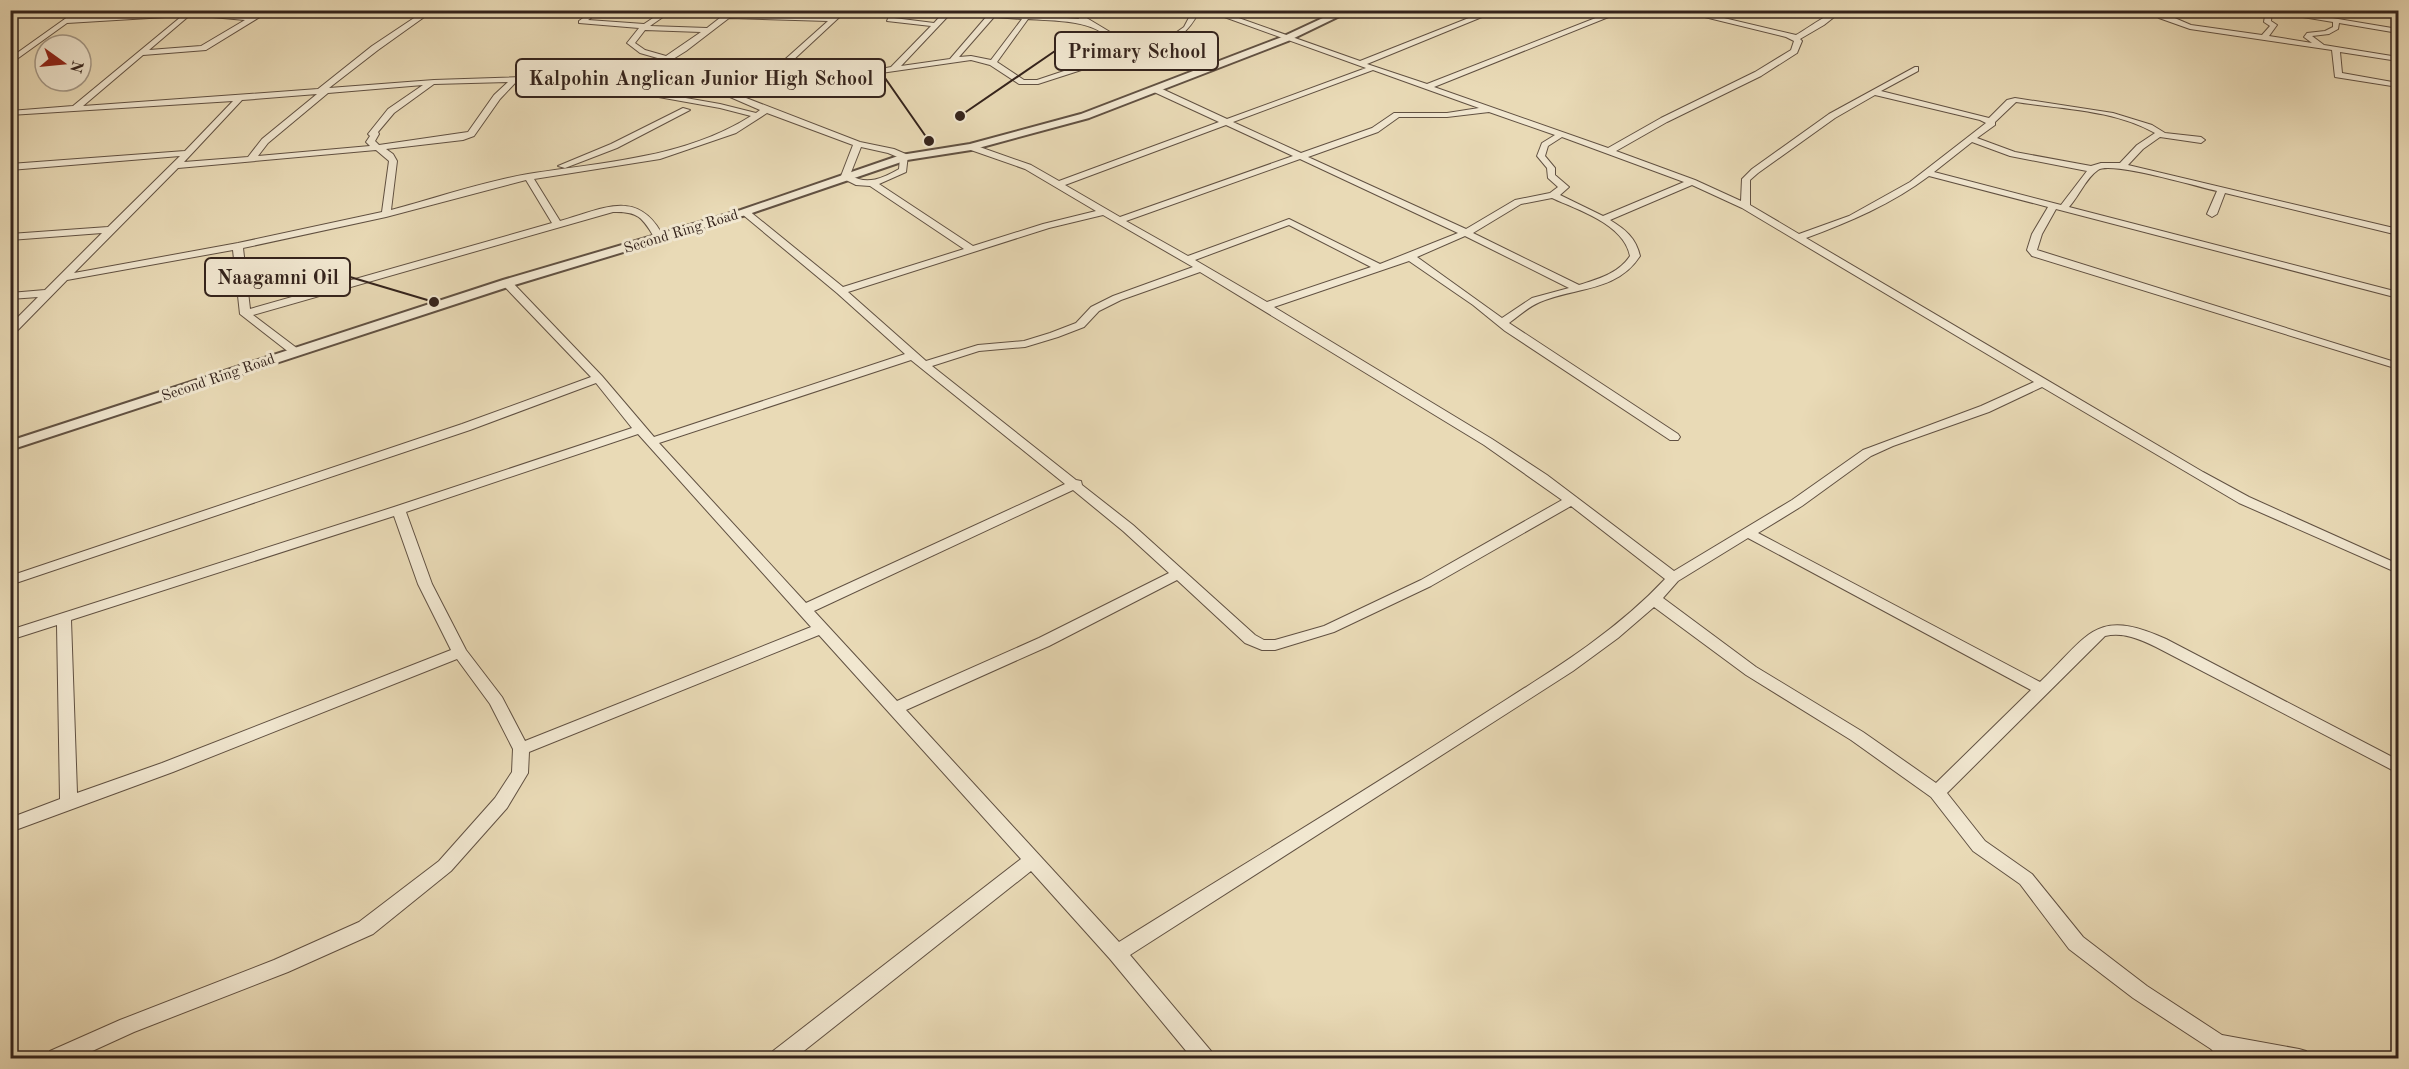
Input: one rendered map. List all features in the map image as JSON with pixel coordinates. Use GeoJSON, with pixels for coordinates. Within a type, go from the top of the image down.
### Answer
{"type":"FeatureCollection","features":[{"type":"Feature","properties":{"kind":"street"},"geometry":{"type":"LineString","coordinates":[[10,62],[80,10]]}},
{"type":"Feature","properties":{"kind":"street"},"geometry":{"type":"LineString","coordinates":[[140,53],[198,49],[268,10]]}},
{"type":"Feature","properties":{"kind":"street"},"geometry":{"type":"LineString","coordinates":[[251,159],[265,141],[324,90],[375,48],[431,10]]}},
{"type":"Feature","properties":{"kind":"street"},"geometry":{"type":"LineString","coordinates":[[507,10],[533,10]]}},
{"type":"Feature","properties":{"kind":"street"},"geometry":{"type":"LineString","coordinates":[[599,10],[581,22],[709,30]]}},
{"type":"Feature","properties":{"kind":"street"},"geometry":{"type":"LineString","coordinates":[[668,59],[632,46],[631,39],[670,10]]}},
{"type":"Feature","properties":{"kind":"street"},"geometry":{"type":"LineString","coordinates":[[641,75],[668,59],[735,10]]}},
{"type":"Feature","properties":{"kind":"street"},"geometry":{"type":"LineString","coordinates":[[735,97],[784,65],[844,10]]}},
{"type":"Feature","properties":{"kind":"street"},"geometry":{"type":"LineString","coordinates":[[896,10],[889,20],[937,25]]}},
{"type":"Feature","properties":{"kind":"street"},"geometry":{"type":"LineString","coordinates":[[1098,10],[1080,17],[1112,37],[1113,41],[1173,61],[1210,66]]}},
{"type":"Feature","properties":{"kind":"street"},"geometry":{"type":"LineString","coordinates":[[784,65],[881,71],[954,59],[979,59],[993,63],[1022,82],[1038,82],[1182,33],[1197,10]]}},
{"type":"Feature","properties":{"kind":"street"},"geometry":{"type":"LineString","coordinates":[[1208,10],[1266,29],[1285,39],[1375,67],[1563,134],[1692,182],[1745,206],[2244,500],[2398,569]]}},
{"type":"Feature","properties":{"kind":"street"},"geometry":{"type":"LineString","coordinates":[[1362,63],[1496,10]]}},
{"type":"Feature","properties":{"kind":"street"},"geometry":{"type":"LineString","coordinates":[[1430,86],[1623,10]]}},
{"type":"Feature","properties":{"kind":"street"},"geometry":{"type":"LineString","coordinates":[[1679,10],[1796,38],[1822,24],[1840,10]]}},
{"type":"Feature","properties":{"kind":"street"},"geometry":{"type":"LineString","coordinates":[[2151,10],[2157,15],[2178,23],[2398,59]]}},
{"type":"Feature","properties":{"kind":"street"},"geometry":{"type":"LineString","coordinates":[[2264,37],[2274,25],[2267,22],[2270,10],[2398,31]]}},
{"type":"Feature","properties":{"kind":"street"},"geometry":{"type":"LineString","coordinates":[[893,69],[950,11],[1028,13],[1087,22]]}},
{"type":"Feature","properties":{"kind":"street","name":"Second Ring Road"},"geometry":{"type":"LineString","coordinates":[[10,446],[507,283],[745,212],[905,157],[971,147],[1063,122],[1156,90],[1210,66],[1285,39],[1341,11]]}},
{"type":"Feature","properties":{"kind":"street"},"geometry":{"type":"LineString","coordinates":[[66,21],[190,12],[252,20]]}},
{"type":"Feature","properties":{"kind":"street"},"geometry":{"type":"LineString","coordinates":[[76,108],[190,12]]}},
{"type":"Feature","properties":{"kind":"street"},"geometry":{"type":"LineString","coordinates":[[954,59],[995,12]]}},
{"type":"Feature","properties":{"kind":"street"},"geometry":{"type":"LineString","coordinates":[[993,63],[1028,13]]}},
{"type":"Feature","properties":{"kind":"street"},"geometry":{"type":"LineString","coordinates":[[728,16],[834,20]]}},
{"type":"Feature","properties":{"kind":"street"},"geometry":{"type":"LineString","coordinates":[[2332,49],[2314,41],[2308,37],[2308,34],[2327,33],[2336,28],[2336,21]]}},
{"type":"Feature","properties":{"kind":"street"},"geometry":{"type":"LineString","coordinates":[[1609,151],[1664,120],[1758,74],[1794,51],[1798,41],[1796,38]]}},
{"type":"Feature","properties":{"kind":"street"},"geometry":{"type":"LineString","coordinates":[[2332,49],[2338,75],[2398,85]]}},
{"type":"Feature","properties":{"kind":"street"},"geometry":{"type":"LineString","coordinates":[[1058,185],[1375,67]]}},
{"type":"Feature","properties":{"kind":"street"},"geometry":{"type":"LineString","coordinates":[[1745,206],[1746,179],[1806,133],[1915,69]]}},
{"type":"Feature","properties":{"kind":"street"},"geometry":{"type":"LineString","coordinates":[[10,113],[240,98],[434,82],[641,75],[709,85],[766,110],[858,144],[891,151],[905,157],[903,170],[873,184]]}},
{"type":"Feature","properties":{"kind":"street"},"geometry":{"type":"LineString","coordinates":[[566,78],[720,106],[756,115]]}},
{"type":"Feature","properties":{"kind":"street"},"geometry":{"type":"LineString","coordinates":[[177,165],[379,148],[468,136],[497,97],[514,80]]}},
{"type":"Feature","properties":{"kind":"street"},"geometry":{"type":"LineString","coordinates":[[386,214],[393,161],[370,142],[375,134],[372,134],[400,104],[434,82]]}},
{"type":"Feature","properties":{"kind":"street"},"geometry":{"type":"LineString","coordinates":[[1156,90],[1466,233],[1578,289]]}},
{"type":"Feature","properties":{"kind":"street"},"geometry":{"type":"LineString","coordinates":[[1874,92],[1991,121]]}},
{"type":"Feature","properties":{"kind":"street"},"geometry":{"type":"LineString","coordinates":[[10,332],[189,153],[240,98]]}},
{"type":"Feature","properties":{"kind":"street"},"geometry":{"type":"LineString","coordinates":[[1797,238],[1852,218],[1913,184],[1992,123],[1991,121],[2010,102],[2015,100],[2089,111],[2130,120],[2157,130],[2161,133],[2160,135]]}},
{"type":"Feature","properties":{"kind":"street"},"geometry":{"type":"LineString","coordinates":[[1119,220],[1375,130],[1397,115],[1447,115],[1493,109]]}},
{"type":"Feature","properties":{"kind":"street"},"geometry":{"type":"LineString","coordinates":[[548,173],[614,146],[686,110]]}},
{"type":"Feature","properties":{"kind":"street"},"geometry":{"type":"LineString","coordinates":[[63,278],[238,246],[386,214],[528,177],[636,162],[675,152],[733,131],[766,110]]}},
{"type":"Feature","properties":{"kind":"street"},"geometry":{"type":"LineString","coordinates":[[1266,306],[1410,257],[1481,226],[1518,202],[1553,195],[1564,187],[1551,176],[1551,168],[1541,156],[1541,148],[1546,142],[1563,134]]}},
{"type":"Feature","properties":{"kind":"street"},"geometry":{"type":"LineString","coordinates":[[2122,166],[2140,147],[2160,135],[2201,140]]}},
{"type":"Feature","properties":{"kind":"street"},"geometry":{"type":"LineString","coordinates":[[1971,139],[2013,154],[2091,169]]}},
{"type":"Feature","properties":{"kind":"street"},"geometry":{"type":"LineString","coordinates":[[858,144],[845,176],[853,182],[873,184],[971,249]]}},
{"type":"Feature","properties":{"kind":"street"},"geometry":{"type":"LineString","coordinates":[[971,147],[1028,167],[1266,306],[1479,436],[1542,478],[1673,578]]}},
{"type":"Feature","properties":{"kind":"street"},"geometry":{"type":"LineString","coordinates":[[10,167],[189,153]]}},
{"type":"Feature","properties":{"kind":"street"},"geometry":{"type":"LineString","coordinates":[[2398,232],[2122,166],[2099,165],[2091,169],[2074,197],[2059,206],[2037,234],[2032,250],[2035,254],[2398,366]]}},
{"type":"Feature","properties":{"kind":"street"},"geometry":{"type":"LineString","coordinates":[[1929,173],[2398,295]]}},
{"type":"Feature","properties":{"kind":"street"},"geometry":{"type":"LineString","coordinates":[[528,177],[557,223]]}},
{"type":"Feature","properties":{"kind":"street"},"geometry":{"type":"LineString","coordinates":[[1603,219],[1692,182]]}},
{"type":"Feature","properties":{"kind":"street"},"geometry":{"type":"LineString","coordinates":[[2212,214],[2222,190]]}},
{"type":"Feature","properties":{"kind":"street"},"geometry":{"type":"LineString","coordinates":[[1502,323],[1536,300],[1578,289],[1627,267],[1634,259],[1635,247],[1632,239],[1603,219],[1553,195]]}},
{"type":"Feature","properties":{"kind":"street"},"geometry":{"type":"LineString","coordinates":[[245,314],[557,223],[613,209],[634,210],[651,220],[659,238]]}},
{"type":"Feature","properties":{"kind":"street"},"geometry":{"type":"LineString","coordinates":[[745,212],[841,291],[924,365],[1076,484],[1179,573],[1250,639],[1262,645],[1275,645],[1329,629],[1426,583],[1570,501]]}},
{"type":"Feature","properties":{"kind":"street"},"geometry":{"type":"LineString","coordinates":[[841,291],[1046,226],[1102,212]]}},
{"type":"Feature","properties":{"kind":"street"},"geometry":{"type":"LineString","coordinates":[[1187,260],[1288,222],[1379,267]]}},
{"type":"Feature","properties":{"kind":"street"},"geometry":{"type":"LineString","coordinates":[[10,237],[110,230]]}},
{"type":"Feature","properties":{"kind":"street"},"geometry":{"type":"LineString","coordinates":[[238,246],[245,314],[294,351]]}},
{"type":"Feature","properties":{"kind":"street"},"geometry":{"type":"LineString","coordinates":[[1410,257],[1502,323],[1674,437]]}},
{"type":"Feature","properties":{"kind":"street"},"geometry":{"type":"LineString","coordinates":[[924,365],[978,348],[1025,344],[1054,335],[1080,324],[1095,309],[1118,298],[1201,268]]}},
{"type":"Feature","properties":{"kind":"street"},"geometry":{"type":"LineString","coordinates":[[507,283],[598,378],[640,429],[1117,953],[1204,1059]]}},
{"type":"Feature","properties":{"kind":"street"},"geometry":{"type":"LineString","coordinates":[[10,296],[48,293]]}},
{"type":"Feature","properties":{"kind":"street"},"geometry":{"type":"LineString","coordinates":[[653,441],[914,355]]}},
{"type":"Feature","properties":{"kind":"street"},"geometry":{"type":"LineString","coordinates":[[10,581],[466,427],[598,378]]}},
{"type":"Feature","properties":{"kind":"street"},"geometry":{"type":"LineString","coordinates":[[1117,953],[1465,734],[1628,625],[1655,600],[1673,578],[1797,503],[1867,453],[1985,409],[2042,383]]}},
{"type":"Feature","properties":{"kind":"street"},"geometry":{"type":"LineString","coordinates":[[10,635],[399,510],[640,429]]}},
{"type":"Feature","properties":{"kind":"street"},"geometry":{"type":"LineString","coordinates":[[805,609],[1076,484]]}},
{"type":"Feature","properties":{"kind":"street"},"geometry":{"type":"LineString","coordinates":[[57,1059],[127,1026],[281,966],[366,928],[445,866],[501,803],[520,773],[521,749],[496,701],[460,652],[425,584],[399,510]]}},
{"type":"Feature","properties":{"kind":"street"},"geometry":{"type":"LineString","coordinates":[[1748,533],[2041,689]]}},
{"type":"Feature","properties":{"kind":"street"},"geometry":{"type":"LineString","coordinates":[[896,708],[1044,642],[1179,573]]}},
{"type":"Feature","properties":{"kind":"street"},"geometry":{"type":"LineString","coordinates":[[1655,600],[1751,671],[1857,736],[1936,792],[1980,846],[2026,879],[2076,943],[2140,992],[2218,1043],[2233,1059]]}},
{"type":"Feature","properties":{"kind":"street"},"geometry":{"type":"LineString","coordinates":[[64,617],[69,803]]}},
{"type":"Feature","properties":{"kind":"street"},"geometry":{"type":"LineString","coordinates":[[1936,792],[2100,632],[2114,627],[2128,629],[2161,643],[2398,767]]}},
{"type":"Feature","properties":{"kind":"street"},"geometry":{"type":"LineString","coordinates":[[521,749],[822,628]]}},
{"type":"Feature","properties":{"kind":"street"},"geometry":{"type":"LineString","coordinates":[[10,825],[117,786],[460,652]]}},
{"type":"Feature","properties":{"kind":"street"},"geometry":{"type":"LineString","coordinates":[[780,1059],[1032,860]]}},
{"type":"Feature","properties":{"kind":"street"},"geometry":{"type":"LineString","coordinates":[[2218,1043],[2299,1059]]}},
{"type":"Feature","properties":{"kind":"place","name":"Primary School"},"geometry":{"type":"Point","coordinates":[960,116]}},
{"type":"Feature","properties":{"kind":"place","name":"Kalpohin Anglican Junior High School"},"geometry":{"type":"Point","coordinates":[929,141]}},
{"type":"Feature","properties":{"kind":"place","name":"Naagamni Oil"},"geometry":{"type":"Point","coordinates":[434,302]}}]}
